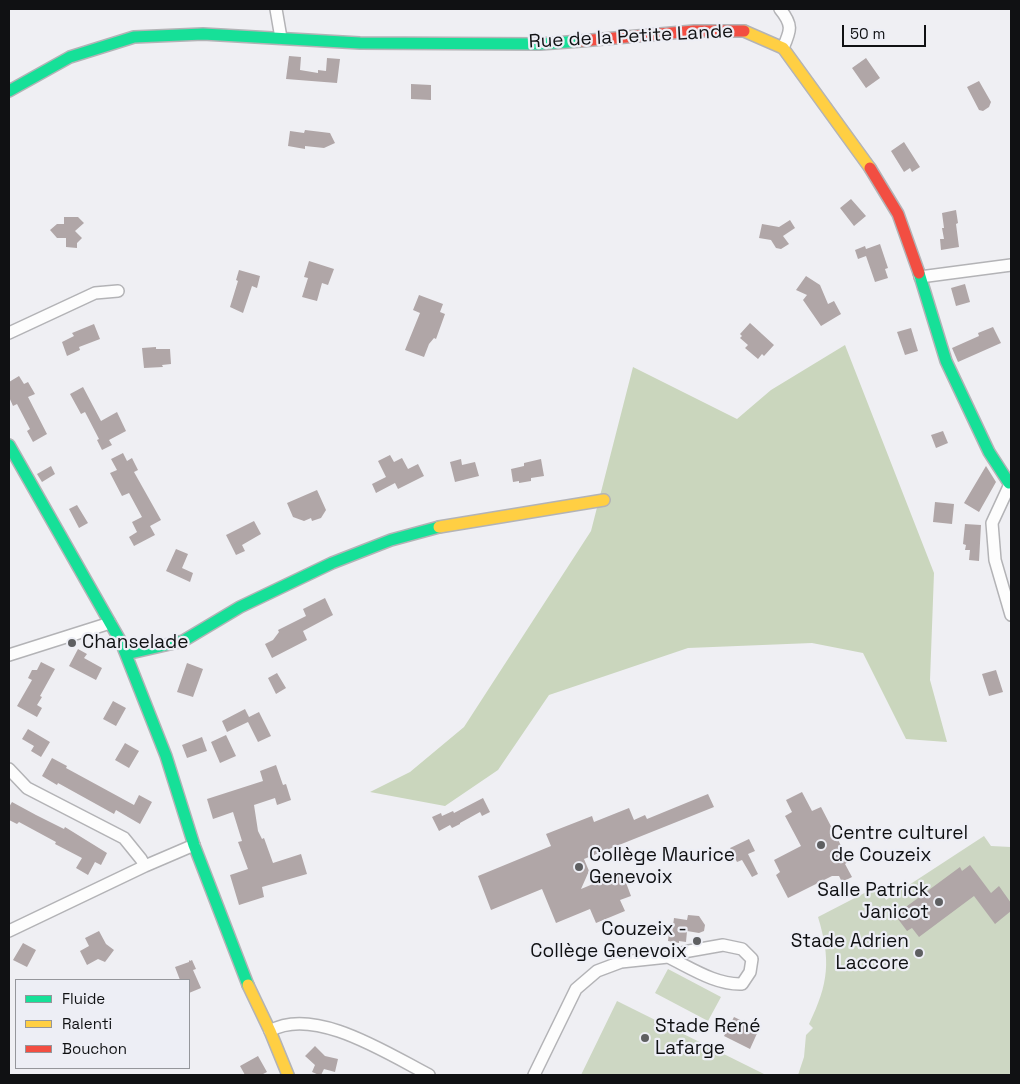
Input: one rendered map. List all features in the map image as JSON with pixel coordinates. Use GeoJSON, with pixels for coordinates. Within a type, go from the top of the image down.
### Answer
{"type":"FeatureCollection","features":[{"type":"Feature","properties":{"kind":"street"},"geometry":{"type":"LineString","coordinates":[[276,9],[281,38]]}},
{"type":"Feature","properties":{"kind":"street"},"geometry":{"type":"LineString","coordinates":[[780,9],[790,24],[790,34],[783,48],[867,163],[898,214],[946,361],[988,452],[1010,483],[992,523],[995,560],[1011,615]]}},
{"type":"Feature","properties":{"kind":"street","name":"Rue de la Petite Lande"},"geometry":{"type":"LineString","coordinates":[[9,91],[70,57],[134,37],[202,34],[360,42],[540,44],[694,31],[742,30],[783,48]]}},
{"type":"Feature","properties":{"kind":"street"},"geometry":{"type":"LineString","coordinates":[[920,277],[1011,265]]}},
{"type":"Feature","properties":{"kind":"street"},"geometry":{"type":"LineString","coordinates":[[9,333],[95,292],[118,291]]}},
{"type":"Feature","properties":{"kind":"street"},"geometry":{"type":"LineString","coordinates":[[9,445],[126,654],[166,756],[194,845],[246,980],[288,1075]]}},
{"type":"Feature","properties":{"kind":"street"},"geometry":{"type":"LineString","coordinates":[[126,654],[183,641],[240,607],[332,563],[391,540],[435,528],[604,500]]}},
{"type":"Feature","properties":{"kind":"street"},"geometry":{"type":"LineString","coordinates":[[9,656],[110,623]]}},
{"type":"Feature","properties":{"kind":"street"},"geometry":{"type":"LineString","coordinates":[[9,769],[28,788],[124,838],[145,866]]}},
{"type":"Feature","properties":{"kind":"street"},"geometry":{"type":"LineString","coordinates":[[9,931],[145,866],[194,845]]}},
{"type":"Feature","properties":{"kind":"street"},"geometry":{"type":"LineString","coordinates":[[534,1075],[576,989],[597,971],[621,962],[668,957],[724,945],[742,949],[752,959],[750,972],[742,984],[730,985],[668,957]]}},
{"type":"Feature","properties":{"kind":"street"},"geometry":{"type":"LineString","coordinates":[[270,1031],[301,1023],[343,1031],[429,1075]]}},
{"type":"Feature","properties":{"kind":"green space"},"geometry":{"type":"Polygon","coordinates":[[[845,345],[934,573],[930,680],[947,742],[906,739],[863,653],[812,643],[688,648],[549,695],[498,770],[445,806],[370,792],[410,772],[464,727],[591,531],[633,367],[737,419],[771,390],[845,345]]]}},
{"type":"Feature","properties":{"kind":"green space","name":"Stade Adrien Laccore"},"geometry":{"type":"Polygon","coordinates":[[[984,836],[991,846],[1011,847],[1011,1075],[798,1075],[804,1057],[806,1035],[813,1028],[809,1024],[821,996],[826,971],[825,946],[818,917],[878,886],[886,900],[984,836]]]}},
{"type":"Feature","properties":{"kind":"green space"},"geometry":{"type":"Polygon","coordinates":[[[668,969],[721,997],[708,1021],[655,993],[668,969]]]}},
{"type":"Feature","properties":{"kind":"green space","name":"Stade René Lafarge"},"geometry":{"type":"Polygon","coordinates":[[[617,1001],[766,1075],[581,1075],[617,1001]]]}},
{"type":"Feature","properties":{"kind":"building"},"geometry":{"type":"Polygon","coordinates":[[[289,56],[301,57],[300,70],[318,73],[318,70],[326,71],[327,58],[340,59],[337,83],[286,79],[289,56]]]}},
{"type":"Feature","properties":{"kind":"building"},"geometry":{"type":"Polygon","coordinates":[[[866,58],[880,78],[866,88],[852,68],[866,58]]]}},
{"type":"Feature","properties":{"kind":"building"},"geometry":{"type":"Polygon","coordinates":[[[979,81],[991,102],[989,107],[983,111],[979,110],[967,87],[979,81]]]}},
{"type":"Feature","properties":{"kind":"building"},"geometry":{"type":"Polygon","coordinates":[[[411,84],[431,85],[431,100],[411,99],[411,84]]]}},
{"type":"Feature","properties":{"kind":"building"},"geometry":{"type":"Polygon","coordinates":[[[305,130],[330,133],[335,143],[324,148],[305,146],[305,149],[288,146],[290,131],[304,133],[305,130]]]}},
{"type":"Feature","properties":{"kind":"building"},"geometry":{"type":"Polygon","coordinates":[[[904,142],[920,167],[912,172],[910,168],[904,172],[891,151],[904,142]]]}},
{"type":"Feature","properties":{"kind":"building"},"geometry":{"type":"Polygon","coordinates":[[[851,199],[866,216],[854,226],[840,208],[851,199]]]}},
{"type":"Feature","properties":{"kind":"building"},"geometry":{"type":"Polygon","coordinates":[[[956,210],[959,247],[941,250],[940,239],[944,239],[942,213],[956,210]]]}},
{"type":"Feature","properties":{"kind":"building"},"geometry":{"type":"Polygon","coordinates":[[[64,217],[78,217],[84,223],[75,231],[82,238],[77,243],[77,248],[66,247],[66,238],[57,238],[50,230],[57,224],[64,224],[64,217]]]}},
{"type":"Feature","properties":{"kind":"building"},"geometry":{"type":"Polygon","coordinates":[[[790,220],[795,228],[783,236],[789,244],[781,249],[776,248],[771,240],[759,238],[762,224],[779,227],[790,220]]]}},
{"type":"Feature","properties":{"kind":"building"},"geometry":{"type":"Polygon","coordinates":[[[880,244],[888,268],[885,269],[888,278],[875,282],[866,256],[858,259],[855,250],[865,246],[866,249],[880,244]]]}},
{"type":"Feature","properties":{"kind":"building"},"geometry":{"type":"Polygon","coordinates":[[[309,261],[334,269],[328,285],[322,283],[317,301],[302,297],[308,278],[304,277],[309,261]]]}},
{"type":"Feature","properties":{"kind":"building"},"geometry":{"type":"Polygon","coordinates":[[[239,270],[260,276],[257,288],[252,286],[243,313],[230,307],[238,281],[236,280],[239,270]]]}},
{"type":"Feature","properties":{"kind":"building"},"geometry":{"type":"Polygon","coordinates":[[[806,276],[820,285],[828,304],[834,301],[841,314],[821,326],[803,300],[807,295],[796,290],[806,276]]]}},
{"type":"Feature","properties":{"kind":"building"},"geometry":{"type":"Polygon","coordinates":[[[965,284],[970,302],[956,306],[951,288],[965,284]]]}},
{"type":"Feature","properties":{"kind":"building"},"geometry":{"type":"Polygon","coordinates":[[[419,295],[443,304],[440,312],[445,314],[436,339],[434,338],[429,344],[424,357],[405,350],[420,313],[413,310],[419,295]]]}},
{"type":"Feature","properties":{"kind":"building"},"geometry":{"type":"Polygon","coordinates":[[[750,323],[774,345],[764,356],[762,354],[758,359],[745,348],[748,345],[740,338],[742,336],[740,334],[750,323]]]}},
{"type":"Feature","properties":{"kind":"building"},"geometry":{"type":"Polygon","coordinates":[[[94,324],[100,339],[79,347],[80,350],[67,356],[62,342],[74,336],[72,333],[94,324]]]}},
{"type":"Feature","properties":{"kind":"building"},"geometry":{"type":"Polygon","coordinates":[[[993,327],[1001,343],[958,362],[952,348],[979,336],[978,333],[993,327]]]}},
{"type":"Feature","properties":{"kind":"building"},"geometry":{"type":"Polygon","coordinates":[[[911,328],[918,351],[905,355],[897,332],[911,328]]]}},
{"type":"Feature","properties":{"kind":"building"},"geometry":{"type":"Polygon","coordinates":[[[156,347],[156,349],[170,349],[171,364],[162,365],[163,367],[144,368],[142,348],[156,347]]]}},
{"type":"Feature","properties":{"kind":"building"},"geometry":{"type":"Polygon","coordinates":[[[19,376],[24,384],[28,382],[35,394],[28,397],[47,434],[33,442],[27,431],[30,429],[17,404],[13,406],[9,397],[9,382],[19,376]]]}},
{"type":"Feature","properties":{"kind":"building"},"geometry":{"type":"Polygon","coordinates":[[[83,387],[101,421],[117,412],[126,431],[109,440],[112,445],[102,450],[97,440],[99,439],[85,412],[81,414],[70,394],[83,387]]]}},
{"type":"Feature","properties":{"kind":"building"},"geometry":{"type":"Polygon","coordinates":[[[943,431],[948,443],[936,448],[931,435],[943,431]]]}},
{"type":"Feature","properties":{"kind":"building"},"geometry":{"type":"Polygon","coordinates":[[[123,453],[127,461],[132,458],[138,470],[134,472],[161,520],[150,526],[155,535],[134,546],[129,537],[137,532],[132,522],[142,517],[129,493],[122,496],[110,473],[117,470],[111,459],[123,453]]]}},
{"type":"Feature","properties":{"kind":"building"},"geometry":{"type":"Polygon","coordinates":[[[390,455],[394,462],[402,458],[408,469],[418,464],[424,476],[398,489],[395,483],[376,493],[372,484],[386,477],[378,461],[390,455]]]}},
{"type":"Feature","properties":{"kind":"building"},"geometry":{"type":"Polygon","coordinates":[[[461,459],[462,465],[475,462],[479,476],[455,482],[450,462],[461,459]]]}},
{"type":"Feature","properties":{"kind":"building"},"geometry":{"type":"Polygon","coordinates":[[[541,459],[544,476],[531,478],[531,481],[513,482],[511,469],[524,466],[524,463],[541,459]]]}},
{"type":"Feature","properties":{"kind":"building"},"geometry":{"type":"Polygon","coordinates":[[[51,466],[55,474],[42,482],[37,474],[51,466]]]}},
{"type":"Feature","properties":{"kind":"building"},"geometry":{"type":"Polygon","coordinates":[[[986,466],[996,482],[979,512],[964,503],[986,466]]]}},
{"type":"Feature","properties":{"kind":"building"},"geometry":{"type":"Polygon","coordinates":[[[317,490],[326,510],[321,518],[312,521],[311,518],[304,521],[293,517],[287,503],[317,490]]]}},
{"type":"Feature","properties":{"kind":"building"},"geometry":{"type":"Polygon","coordinates":[[[935,502],[954,504],[952,524],[933,522],[935,502]]]}},
{"type":"Feature","properties":{"kind":"building"},"geometry":{"type":"Polygon","coordinates":[[[77,505],[88,523],[79,528],[69,509],[77,505]]]}},
{"type":"Feature","properties":{"kind":"building"},"geometry":{"type":"Polygon","coordinates":[[[254,521],[261,534],[242,545],[245,551],[236,555],[226,535],[254,521]]]}},
{"type":"Feature","properties":{"kind":"building"},"geometry":{"type":"Polygon","coordinates":[[[965,524],[981,525],[979,561],[969,560],[970,550],[965,550],[966,545],[963,544],[965,524]]]}},
{"type":"Feature","properties":{"kind":"building"},"geometry":{"type":"Polygon","coordinates":[[[176,549],[188,554],[182,568],[193,573],[190,582],[166,571],[176,549]]]}},
{"type":"Feature","properties":{"kind":"building"},"geometry":{"type":"Polygon","coordinates":[[[325,598],[333,615],[303,631],[307,640],[272,658],[265,644],[273,640],[279,632],[278,630],[306,616],[303,609],[325,598]]]}},
{"type":"Feature","properties":{"kind":"building"},"geometry":{"type":"Polygon","coordinates":[[[78,649],[87,654],[84,658],[102,668],[96,680],[69,666],[78,649]]]}},
{"type":"Feature","properties":{"kind":"building"},"geometry":{"type":"Polygon","coordinates":[[[41,662],[55,669],[40,696],[42,697],[37,705],[42,708],[37,717],[17,706],[32,680],[28,678],[32,670],[37,670],[41,662]]]}},
{"type":"Feature","properties":{"kind":"building"},"geometry":{"type":"Polygon","coordinates":[[[187,663],[203,669],[193,697],[177,692],[187,663]]]}},
{"type":"Feature","properties":{"kind":"building"},"geometry":{"type":"Polygon","coordinates":[[[996,670],[1003,692],[989,696],[982,674],[996,670]]]}},
{"type":"Feature","properties":{"kind":"building"},"geometry":{"type":"Polygon","coordinates":[[[277,673],[286,688],[276,694],[268,678],[277,673]]]}},
{"type":"Feature","properties":{"kind":"building"},"geometry":{"type":"Polygon","coordinates":[[[113,701],[126,708],[116,726],[103,719],[113,701]]]}},
{"type":"Feature","properties":{"kind":"building"},"geometry":{"type":"Polygon","coordinates":[[[245,709],[249,717],[259,712],[271,736],[258,742],[248,722],[227,732],[222,721],[245,709]]]}},
{"type":"Feature","properties":{"kind":"building"},"geometry":{"type":"Polygon","coordinates":[[[28,729],[50,742],[41,757],[31,751],[34,746],[22,739],[28,729]]]}},
{"type":"Feature","properties":{"kind":"building"},"geometry":{"type":"Polygon","coordinates":[[[226,735],[236,756],[220,763],[211,742],[226,735]]]}},
{"type":"Feature","properties":{"kind":"building"},"geometry":{"type":"Polygon","coordinates":[[[202,737],[207,751],[187,758],[182,745],[202,737]]]}},
{"type":"Feature","properties":{"kind":"building"},"geometry":{"type":"Polygon","coordinates":[[[125,743],[139,751],[129,768],[115,760],[125,743]]]}},
{"type":"Feature","properties":{"kind":"building"},"geometry":{"type":"Polygon","coordinates":[[[52,758],[67,766],[66,768],[134,805],[139,795],[152,802],[140,824],[116,810],[114,814],[42,776],[52,758]]]}},
{"type":"Feature","properties":{"kind":"building"},"geometry":{"type":"Polygon","coordinates":[[[276,765],[283,785],[286,784],[291,800],[277,805],[275,798],[254,805],[258,831],[262,839],[264,838],[273,863],[301,854],[307,874],[262,887],[264,897],[239,905],[230,875],[248,869],[238,842],[242,841],[233,812],[213,819],[207,799],[263,781],[260,771],[276,765]]]}},
{"type":"Feature","properties":{"kind":"building","name":"Centre culturel de Couzeix"},"geometry":{"type":"Polygon","coordinates":[[[802,792],[812,811],[821,807],[849,861],[845,864],[852,877],[842,882],[839,876],[832,876],[788,898],[776,875],[780,872],[774,860],[801,846],[785,816],[792,812],[786,800],[802,792]]]}},
{"type":"Feature","properties":{"kind":"building"},"geometry":{"type":"Polygon","coordinates":[[[708,794],[714,807],[584,859],[589,871],[581,889],[622,872],[631,896],[620,900],[625,911],[596,923],[590,909],[556,923],[542,889],[491,910],[478,876],[551,846],[546,834],[592,816],[594,822],[629,808],[634,820],[645,815],[647,819],[708,794]]]}},
{"type":"Feature","properties":{"kind":"building"},"geometry":{"type":"Polygon","coordinates":[[[483,798],[490,812],[482,816],[480,812],[452,828],[450,825],[439,831],[432,817],[441,813],[442,816],[453,811],[454,813],[483,798]]]}},
{"type":"Feature","properties":{"kind":"building"},"geometry":{"type":"Polygon","coordinates":[[[12,802],[64,829],[65,827],[107,853],[101,865],[95,862],[88,875],[76,868],[82,858],[19,822],[17,824],[9,820],[9,807],[12,802]]]}},
{"type":"Feature","properties":{"kind":"building"},"geometry":{"type":"Polygon","coordinates":[[[749,839],[755,851],[748,854],[758,874],[752,877],[742,860],[737,862],[730,848],[749,839]]]}},
{"type":"Feature","properties":{"kind":"building","name":"Salle Patrick Janicot"},"geometry":{"type":"Polygon","coordinates":[[[970,865],[991,893],[999,886],[1011,903],[1011,911],[995,924],[974,896],[919,937],[912,928],[907,931],[895,915],[960,867],[962,871],[970,865]]]}},
{"type":"Feature","properties":{"kind":"building"},"geometry":{"type":"Polygon","coordinates":[[[688,915],[699,916],[705,925],[704,931],[699,933],[687,931],[686,942],[668,941],[669,932],[672,933],[674,918],[687,920],[688,915]]]}},
{"type":"Feature","properties":{"kind":"building"},"geometry":{"type":"Polygon","coordinates":[[[99,931],[106,944],[114,950],[105,962],[98,959],[87,965],[80,951],[89,946],[85,938],[99,931]]]}},
{"type":"Feature","properties":{"kind":"building"},"geometry":{"type":"Polygon","coordinates":[[[23,943],[36,950],[27,967],[13,960],[23,943]]]}},
{"type":"Feature","properties":{"kind":"building"},"geometry":{"type":"Polygon","coordinates":[[[189,960],[192,960],[196,969],[193,970],[201,988],[190,993],[190,979],[180,979],[175,967],[189,962],[189,960]]]}},
{"type":"Feature","properties":{"kind":"building"},"geometry":{"type":"Polygon","coordinates":[[[734,1017],[759,1029],[750,1049],[724,1036],[734,1017]]]}},
{"type":"Feature","properties":{"kind":"building"},"geometry":{"type":"Polygon","coordinates":[[[315,1046],[325,1056],[338,1059],[335,1072],[324,1069],[321,1075],[319,1075],[312,1072],[315,1065],[305,1056],[315,1046]]]}},
{"type":"Feature","properties":{"kind":"building"},"geometry":{"type":"Polygon","coordinates":[[[258,1056],[267,1072],[261,1075],[245,1075],[240,1066],[258,1056]]]}},
{"type":"Feature","properties":{"kind":"traffic: fast"},"geometry":{"type":"LineString","coordinates":[[9,91],[70,57],[134,37],[203,34],[360,43],[540,44],[581,41]]}},
{"type":"Feature","properties":{"kind":"traffic: fast"},"geometry":{"type":"LineString","coordinates":[[919,273],[946,361],[989,452],[1009,483]]}},
{"type":"Feature","properties":{"kind":"traffic: fast"},"geometry":{"type":"LineString","coordinates":[[9,445],[121,642],[166,756],[194,845],[248,985]]}},
{"type":"Feature","properties":{"kind":"traffic: fast"},"geometry":{"type":"LineString","coordinates":[[126,654],[183,641],[240,607],[332,563],[391,540],[439,527]]}},
{"type":"Feature","properties":{"kind":"traffic: slow"},"geometry":{"type":"LineString","coordinates":[[744,31],[783,48],[870,168]]}},
{"type":"Feature","properties":{"kind":"traffic: slow"},"geometry":{"type":"LineString","coordinates":[[439,527],[604,500]]}},
{"type":"Feature","properties":{"kind":"traffic: slow"},"geometry":{"type":"LineString","coordinates":[[248,985],[288,1075]]}},
{"type":"Feature","properties":{"kind":"traffic: jam"},"geometry":{"type":"LineString","coordinates":[[581,41],[694,31],[744,31]]}},
{"type":"Feature","properties":{"kind":"traffic: jam"},"geometry":{"type":"LineString","coordinates":[[870,168],[898,214],[919,273]]}},
{"type":"Feature","properties":{"kind":"place","name":"Chanselade"},"geometry":{"type":"Point","coordinates":[72,643]}},
{"type":"Feature","properties":{"kind":"place","name":"Centre culturel de Couzeix"},"geometry":{"type":"Point","coordinates":[821,845]}},
{"type":"Feature","properties":{"kind":"place","name":"Collège Maurice Genevoix"},"geometry":{"type":"Point","coordinates":[579,867]}},
{"type":"Feature","properties":{"kind":"place","name":"Salle Patrick Janicot"},"geometry":{"type":"Point","coordinates":[939,902]}},
{"type":"Feature","properties":{"kind":"place","name":"Couzeix - Collège Genevoix"},"geometry":{"type":"Point","coordinates":[697,941]}},
{"type":"Feature","properties":{"kind":"place","name":"Stade Adrien Laccore"},"geometry":{"type":"Point","coordinates":[919,953]}},
{"type":"Feature","properties":{"kind":"place","name":"Stade René Lafarge"},"geometry":{"type":"Point","coordinates":[645,1038]}}]}
